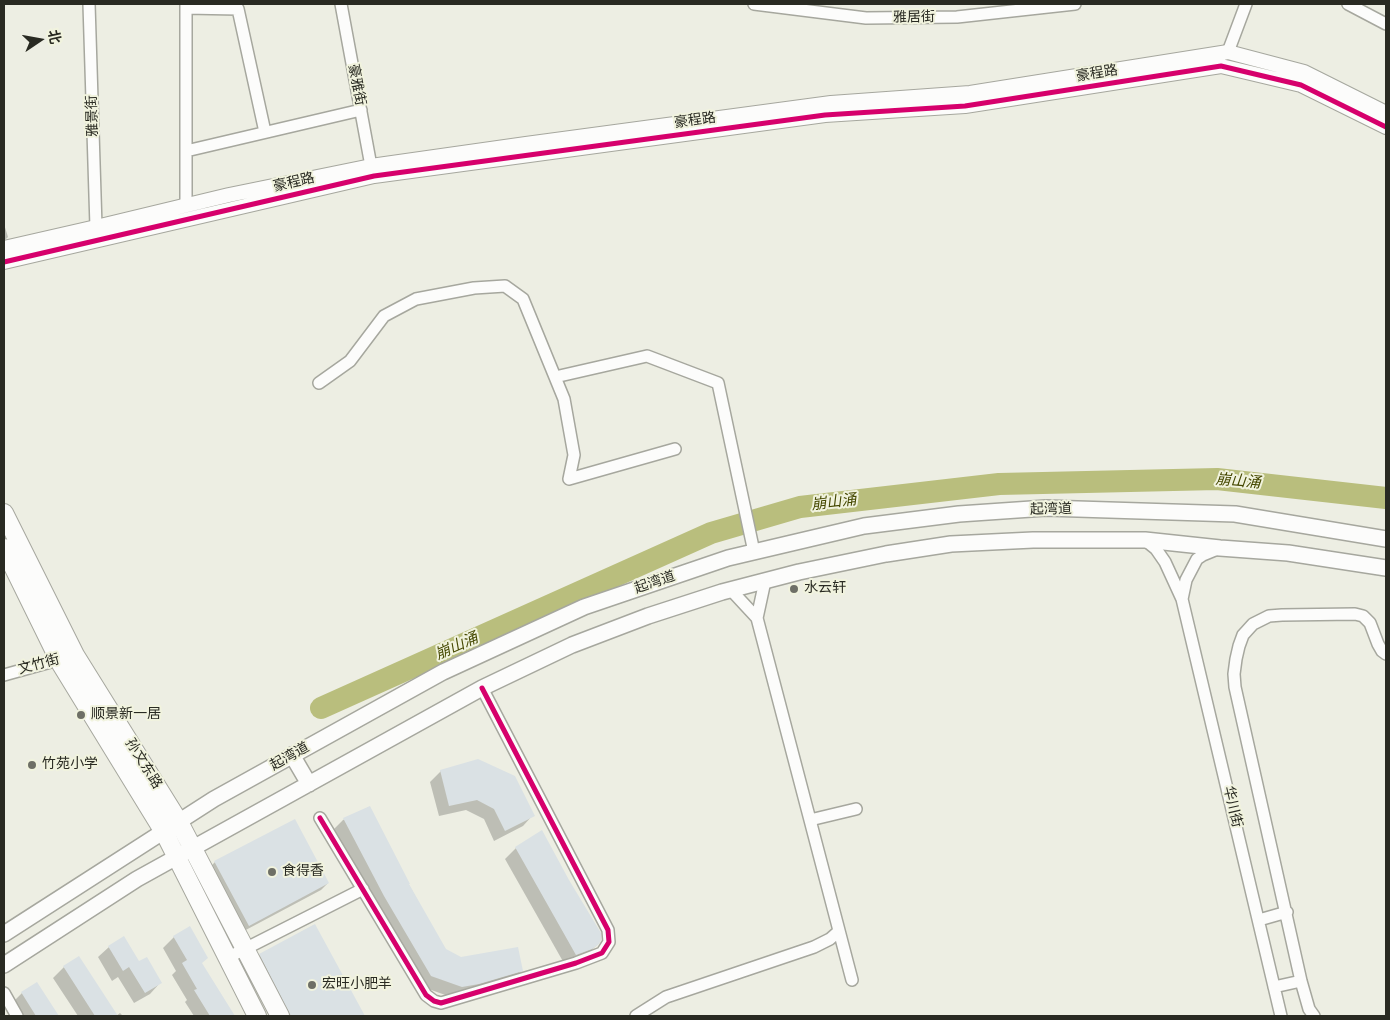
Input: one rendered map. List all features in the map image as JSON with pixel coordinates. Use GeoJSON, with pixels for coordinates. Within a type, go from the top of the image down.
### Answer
{"type":"FeatureCollection","features":[{"type":"Feature","properties":{"kind":"main road","name":"起湾道"},"geometry":{"type":"LineString","coordinates":[[4,934],[214,800],[443,672],[584,607],[728,558],[864,526],[958,514],[1046,508],[1235,514],[1386,539]]}},
{"type":"Feature","properties":{"kind":"main road","name":"孙文东路"},"geometry":{"type":"LineString","coordinates":[[4,513],[67,658]]}},
{"type":"Feature","properties":{"kind":"main road","name":"起湾道"},"geometry":{"type":"LineString","coordinates":[[4,965],[137,879],[482,688],[572,645],[648,616],[731,590],[799,572],[886,554],[951,544],[1033,540],[1145,540],[1288,553],[1386,568]]}},
{"type":"Feature","properties":{"kind":"main road","name":"孙文东路"},"geometry":{"type":"LineString","coordinates":[[4,548],[67,658],[179,822],[280,1016]]}},
{"type":"Feature","properties":{"kind":"main road","name":"孙文东路"},"geometry":{"type":"LineString","coordinates":[[67,658],[61,664],[164,832],[257,1016]]}},
{"type":"Feature","properties":{"kind":"main road"},"geometry":{"type":"LineString","coordinates":[[292,755],[309,784]]}},
{"type":"Feature","properties":{"kind":"main road"},"geometry":{"type":"LineString","coordinates":[[46,907],[60,928]]}},
{"type":"Feature","properties":{"kind":"street","name":"雅景街"},"geometry":{"type":"LineString","coordinates":[[89,4],[96,227]]}},
{"type":"Feature","properties":{"kind":"street","name":"豪雅街"},"geometry":{"type":"LineString","coordinates":[[341,4],[371,166]]}},
{"type":"Feature","properties":{"kind":"street","name":"雅居街"},"geometry":{"type":"LineString","coordinates":[[754,4],[866,18],[957,17],[1070,4]]}},
{"type":"Feature","properties":{"kind":"street"},"geometry":{"type":"LineString","coordinates":[[1228,52],[1246,4]]}},
{"type":"Feature","properties":{"kind":"street"},"geometry":{"type":"LineString","coordinates":[[1348,4],[1386,24]]}},
{"type":"Feature","properties":{"kind":"street"},"geometry":{"type":"LineString","coordinates":[[186,205],[186,6],[238,9],[265,132]]}},
{"type":"Feature","properties":{"kind":"street","name":"豪程路"},"geometry":{"type":"LineString","coordinates":[[4,248],[229,195],[371,166],[831,104],[970,93],[1228,52],[1304,72],[1386,114]]}},
{"type":"Feature","properties":{"kind":"street","name":"豪程路"},"geometry":{"type":"LineString","coordinates":[[4,262],[374,176],[825,115],[965,106],[1221,66],[1301,85],[1386,127]]}},
{"type":"Feature","properties":{"kind":"street"},"geometry":{"type":"LineString","coordinates":[[186,151],[361,110]]}},
{"type":"Feature","properties":{"kind":"street"},"geometry":{"type":"LineString","coordinates":[[319,383],[350,361],[384,316],[416,299],[474,288],[506,286],[522,299],[564,399],[574,455],[569,479],[674,449]]}},
{"type":"Feature","properties":{"kind":"street"},"geometry":{"type":"LineString","coordinates":[[555,377],[647,356],[718,383],[754,552]]}},
{"type":"Feature","properties":{"kind":"street","name":"华川街"},"geometry":{"type":"LineString","coordinates":[[1145,540],[1165,562],[1182,599],[1281,1016]]}},
{"type":"Feature","properties":{"kind":"street","name":"华川街"},"geometry":{"type":"LineString","coordinates":[[1182,599],[1186,580],[1198,559],[1220,548]]}},
{"type":"Feature","properties":{"kind":"street"},"geometry":{"type":"LineString","coordinates":[[757,618],[766,581]]}},
{"type":"Feature","properties":{"kind":"street"},"geometry":{"type":"LineString","coordinates":[[731,590],[757,618],[852,980]]}},
{"type":"Feature","properties":{"kind":"street"},"geometry":{"type":"LineString","coordinates":[[1314,1016],[1309,1010],[1301,981],[1235,687],[1234,674],[1239,646],[1244,635],[1253,624],[1269,616],[1355,614],[1363,616],[1370,623],[1378,644],[1386,654]]}},
{"type":"Feature","properties":{"kind":"street","name":"文竹街"},"geometry":{"type":"LineString","coordinates":[[4,675],[67,658]]}},
{"type":"Feature","properties":{"kind":"street"},"geometry":{"type":"LineString","coordinates":[[320,818],[426,995],[434,1001],[442,1003],[576,964],[602,953],[608,942],[608,930],[482,688]]}},
{"type":"Feature","properties":{"kind":"street"},"geometry":{"type":"LineString","coordinates":[[810,820],[856,809]]}},
{"type":"Feature","properties":{"kind":"street"},"geometry":{"type":"LineString","coordinates":[[227,958],[363,889]]}},
{"type":"Feature","properties":{"kind":"street"},"geometry":{"type":"LineString","coordinates":[[1258,920],[1287,912]]}},
{"type":"Feature","properties":{"kind":"street"},"geometry":{"type":"LineString","coordinates":[[636,1016],[666,997],[814,947],[839,932]]}},
{"type":"Feature","properties":{"kind":"street"},"geometry":{"type":"LineString","coordinates":[[1274,987],[1301,981]]}},
{"type":"Feature","properties":{"kind":"street"},"geometry":{"type":"LineString","coordinates":[[4,993],[18,1016]]}},
{"type":"Feature","properties":{"kind":"building"},"geometry":{"type":"Polygon","coordinates":[[[478,759],[515,776],[535,816],[505,831],[494,809],[477,800],[449,806],[440,770],[478,759]]]}},
{"type":"Feature","properties":{"kind":"building"},"geometry":{"type":"Polygon","coordinates":[[[370,806],[409,884],[446,949],[461,957],[518,947],[523,971],[462,987],[431,976],[384,896],[343,818],[370,806]]]}},
{"type":"Feature","properties":{"kind":"building","name":"食得香"},"geometry":{"type":"Polygon","coordinates":[[[295,819],[329,883],[249,926],[214,861],[295,819]]]}},
{"type":"Feature","properties":{"kind":"building"},"geometry":{"type":"Polygon","coordinates":[[[542,830],[601,933],[599,944],[576,955],[515,847],[542,830]]]}},
{"type":"Feature","properties":{"kind":"building","name":"宏旺小肥羊"},"geometry":{"type":"Polygon","coordinates":[[[315,924],[365,1016],[291,1016],[259,954],[315,924]]]}},
{"type":"Feature","properties":{"kind":"building"},"geometry":{"type":"Polygon","coordinates":[[[190,926],[208,958],[202,963],[235,1016],[210,1016],[194,990],[197,989],[182,963],[187,960],[173,936],[190,926]]]}},
{"type":"Feature","properties":{"kind":"building"},"geometry":{"type":"Polygon","coordinates":[[[124,936],[139,961],[147,957],[162,983],[145,993],[129,967],[123,971],[108,946],[124,936]]]}},
{"type":"Feature","properties":{"kind":"building"},"geometry":{"type":"Polygon","coordinates":[[[79,956],[118,1016],[95,1016],[63,966],[79,956]]]}},
{"type":"Feature","properties":{"kind":"building"},"geometry":{"type":"Polygon","coordinates":[[[37,982],[59,1016],[36,1016],[21,992],[37,982]]]}},
{"type":"Feature","properties":{"kind":"waterway","name":"崩山涌"},"geometry":{"type":"LineString","coordinates":[[321,708],[711,533],[800,507],[999,484],[1217,479],[1386,498]]}},
{"type":"Feature","properties":{"kind":"cycle path"},"geometry":{"type":"LineString","coordinates":[[4,262],[374,176],[825,115],[965,106],[1221,66],[1301,85],[1386,127]]}},
{"type":"Feature","properties":{"kind":"cycle path"},"geometry":{"type":"LineString","coordinates":[[320,818],[426,995],[434,1001],[441,1003],[576,963],[602,953],[609,942],[608,930],[482,688]]}},
{"type":"Feature","properties":{"kind":"place","name":"水云轩"},"geometry":{"type":"Point","coordinates":[794,589]}},
{"type":"Feature","properties":{"kind":"place","name":"顺景新一居"},"geometry":{"type":"Point","coordinates":[81,715]}},
{"type":"Feature","properties":{"kind":"place","name":"竹苑小学"},"geometry":{"type":"Point","coordinates":[32,765]}},
{"type":"Feature","properties":{"kind":"place","name":"食得香"},"geometry":{"type":"Point","coordinates":[272,872]}},
{"type":"Feature","properties":{"kind":"place","name":"宏旺小肥羊"},"geometry":{"type":"Point","coordinates":[312,985]}}]}
